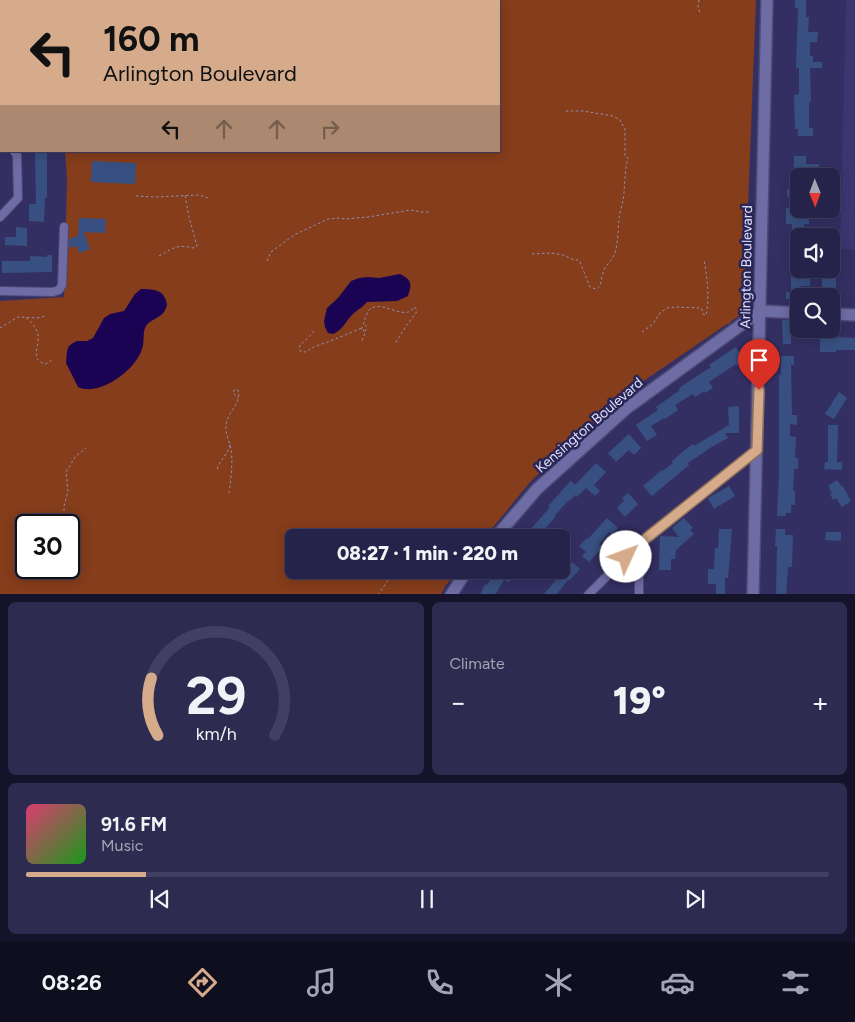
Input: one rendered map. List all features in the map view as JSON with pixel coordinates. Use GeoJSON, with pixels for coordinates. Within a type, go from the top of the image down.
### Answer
{"type":"FeatureCollection","features":[{"type":"Feature","properties":{"kind":"street","name":"Arlington Boulevard"},"geometry":{"type":"LineString","coordinates":[[753,594],[767,0]]}},
{"type":"Feature","properties":{"kind":"street"},"geometry":{"type":"LineString","coordinates":[[0,217],[18,198],[14,152]]}},
{"type":"Feature","properties":{"kind":"street"},"geometry":{"type":"LineString","coordinates":[[0,291],[53,292],[59,290],[62,285],[64,227]]}},
{"type":"Feature","properties":{"kind":"street"},"geometry":{"type":"LineString","coordinates":[[760,311],[790,313]]}},
{"type":"Feature","properties":{"kind":"street","name":"Kensington Boulevard"},"geometry":{"type":"LineString","coordinates":[[503,529],[537,489],[627,408],[760,311]]}},
{"type":"Feature","properties":{"kind":"street"},"geometry":{"type":"LineString","coordinates":[[840,314],[855,315]]}},
{"type":"Feature","properties":{"kind":"street"},"geometry":{"type":"LineString","coordinates":[[588,594],[639,544],[757,450]]}},
{"type":"Feature","properties":{"kind":"street"},"geometry":{"type":"LineString","coordinates":[[639,544],[639,594]]}},
{"type":"Feature","properties":{"kind":"street"},"geometry":{"type":"LineString","coordinates":[[451,594],[461,579]]}},
{"type":"Feature","properties":{"kind":"path"},"geometry":{"type":"LineString","coordinates":[[699,0],[698,7],[700,13]]}},
{"type":"Feature","properties":{"kind":"path"},"geometry":{"type":"LineString","coordinates":[[532,254],[551,253],[578,260],[590,287],[596,290],[601,284],[605,266],[615,253],[628,158],[625,156],[625,128],[620,120],[612,116],[583,111],[564,111]]}},
{"type":"Feature","properties":{"kind":"path"},"geometry":{"type":"LineString","coordinates":[[159,256],[179,246],[183,245],[193,248],[196,246],[185,194]]}},
{"type":"Feature","properties":{"kind":"path"},"geometry":{"type":"LineString","coordinates":[[136,196],[198,195],[208,198]]}},
{"type":"Feature","properties":{"kind":"path"},"geometry":{"type":"LineString","coordinates":[[267,262],[271,252],[294,235],[328,219],[368,218],[410,210],[431,212]]}},
{"type":"Feature","properties":{"kind":"path"},"geometry":{"type":"LineString","coordinates":[[642,332],[653,324],[660,313],[667,308],[699,308],[706,315],[707,287],[704,260]]}},
{"type":"Feature","properties":{"kind":"path"},"geometry":{"type":"LineString","coordinates":[[361,328],[368,312],[374,307],[405,312],[415,307],[416,313],[395,344]]}},
{"type":"Feature","properties":{"kind":"path"},"geometry":{"type":"LineString","coordinates":[[0,328],[18,317],[38,318],[45,316]]}},
{"type":"Feature","properties":{"kind":"path"},"geometry":{"type":"LineString","coordinates":[[26,318],[34,326],[38,334],[36,354],[38,359],[46,364],[53,359]]}},
{"type":"Feature","properties":{"kind":"path"},"geometry":{"type":"LineString","coordinates":[[314,330],[300,344],[299,349],[301,352],[306,352],[314,347],[329,343],[364,325],[367,327],[361,343]]}},
{"type":"Feature","properties":{"kind":"path"},"geometry":{"type":"LineString","coordinates":[[361,328],[364,329],[364,333]]}},
{"type":"Feature","properties":{"kind":"path"},"geometry":{"type":"LineString","coordinates":[[229,493],[231,457],[226,426],[227,419],[236,406],[238,398]]}},
{"type":"Feature","properties":{"kind":"path"},"geometry":{"type":"LineString","coordinates":[[217,469],[229,450],[230,444]]}},
{"type":"Feature","properties":{"kind":"path"},"geometry":{"type":"LineString","coordinates":[[64,514],[68,491],[66,472],[74,457],[86,448]]}},
{"type":"Feature","properties":{"kind":"path"},"geometry":{"type":"LineString","coordinates":[[378,594],[389,579]]}},
{"type":"Feature","properties":{"kind":"shaded area"},"geometry":{"type":"Polygon","coordinates":[[[500,0],[756,0],[744,310],[742,314],[730,322],[730,324],[727,324],[629,391],[531,481],[492,529],[285,529],[285,579],[451,579],[441,594],[0,594],[0,301],[64,297],[67,180],[65,152],[500,152],[500,0]]]}},
{"type":"Feature","properties":{"kind":"shaded area"},"geometry":{"type":"Polygon","coordinates":[[[846,0],[855,0],[855,250],[840,249],[846,0]]]}},
{"type":"Feature","properties":{"kind":"shaded area"},"geometry":{"type":"Polygon","coordinates":[[[400,274],[409,280],[408,296],[397,301],[367,302],[339,330],[333,334],[328,333],[324,321],[327,308],[338,298],[351,281],[359,278],[379,278],[400,274]]]}},
{"type":"Feature","properties":{"kind":"shaded area"},"geometry":{"type":"Polygon","coordinates":[[[141,289],[151,289],[162,293],[167,305],[162,314],[146,326],[143,346],[138,357],[125,373],[106,385],[87,389],[78,387],[66,363],[69,346],[77,341],[87,341],[93,338],[104,318],[110,314],[124,311],[135,294],[141,289]]]}},
{"type":"Feature","properties":{"kind":"building"},"geometry":{"type":"Polygon","coordinates":[[[795,0],[806,0],[806,17],[809,17],[808,32],[818,32],[817,42],[810,42],[810,56],[813,56],[813,62],[822,62],[822,68],[810,68],[811,102],[809,102],[809,128],[813,128],[813,136],[798,136],[798,129],[795,129],[794,95],[799,94],[799,68],[796,68],[798,8],[795,8],[795,0]]]}},
{"type":"Feature","properties":{"kind":"building"},"geometry":{"type":"Polygon","coordinates":[[[35,152],[47,152],[47,198],[45,198],[44,222],[29,221],[29,204],[36,204],[35,152]]]}},
{"type":"Feature","properties":{"kind":"building"},"geometry":{"type":"Polygon","coordinates":[[[794,156],[806,156],[806,164],[819,164],[819,168],[794,168],[794,156]]]}},
{"type":"Feature","properties":{"kind":"building"},"geometry":{"type":"Polygon","coordinates":[[[92,161],[136,163],[135,184],[91,182],[92,161]]]}},
{"type":"Feature","properties":{"kind":"building"},"geometry":{"type":"Polygon","coordinates":[[[787,189],[790,189],[790,196],[787,197],[787,189]]]}},
{"type":"Feature","properties":{"kind":"building"},"geometry":{"type":"Polygon","coordinates":[[[786,208],[790,208],[790,218],[809,218],[809,224],[804,224],[804,228],[792,228],[792,224],[786,224],[786,208]]]}},
{"type":"Feature","properties":{"kind":"building"},"geometry":{"type":"Polygon","coordinates":[[[79,218],[106,219],[105,233],[84,232],[90,249],[79,253],[77,246],[70,248],[69,239],[78,236],[79,218]]]}},
{"type":"Feature","properties":{"kind":"building"},"geometry":{"type":"Polygon","coordinates":[[[16,227],[27,228],[27,246],[5,245],[5,237],[16,237],[16,227]]]}},
{"type":"Feature","properties":{"kind":"building"},"geometry":{"type":"Polygon","coordinates":[[[47,255],[52,255],[52,272],[2,273],[2,261],[30,261],[30,256],[47,257],[47,255]]]}},
{"type":"Feature","properties":{"kind":"building"},"geometry":{"type":"Polygon","coordinates":[[[791,278],[810,278],[810,286],[791,288],[791,278]]]}},
{"type":"Feature","properties":{"kind":"building"},"geometry":{"type":"Polygon","coordinates":[[[822,278],[836,278],[836,288],[822,288],[822,278]]]}},
{"type":"Feature","properties":{"kind":"building"},"geometry":{"type":"Polygon","coordinates":[[[786,292],[790,292],[790,299],[786,299],[786,292]]]}},
{"type":"Feature","properties":{"kind":"building"},"geometry":{"type":"Polygon","coordinates":[[[782,320],[790,320],[791,344],[783,344],[782,320]]]}},
{"type":"Feature","properties":{"kind":"building"},"geometry":{"type":"Polygon","coordinates":[[[820,338],[855,338],[855,350],[820,352],[820,338]]]}},
{"type":"Feature","properties":{"kind":"building"},"geometry":{"type":"Polygon","coordinates":[[[736,347],[744,361],[737,366],[736,364],[709,382],[713,388],[695,397],[693,394],[675,405],[678,410],[651,426],[657,435],[647,441],[636,425],[658,410],[656,407],[680,390],[679,388],[711,367],[709,365],[736,347]]]}},
{"type":"Feature","properties":{"kind":"building"},"geometry":{"type":"Polygon","coordinates":[[[781,356],[794,356],[794,365],[791,365],[792,415],[797,415],[797,425],[790,424],[790,436],[796,437],[795,458],[798,458],[798,469],[794,469],[793,491],[795,491],[795,505],[791,505],[791,513],[786,513],[786,516],[777,516],[779,375],[781,375],[781,356]]]}},
{"type":"Feature","properties":{"kind":"building"},"geometry":{"type":"Polygon","coordinates":[[[839,392],[847,398],[834,419],[825,414],[839,392]]]}},
{"type":"Feature","properties":{"kind":"building"},"geometry":{"type":"Polygon","coordinates":[[[739,406],[739,433],[725,433],[728,438],[688,463],[689,465],[652,496],[643,486],[673,463],[672,461],[693,444],[694,446],[729,425],[728,407],[739,406]]]}},
{"type":"Feature","properties":{"kind":"building"},"geometry":{"type":"Polygon","coordinates":[[[828,425],[838,425],[837,462],[842,462],[842,470],[824,469],[825,462],[828,462],[828,425]]]}},
{"type":"Feature","properties":{"kind":"building"},"geometry":{"type":"Polygon","coordinates":[[[629,434],[641,448],[634,455],[629,450],[616,462],[608,453],[629,434]]]}},
{"type":"Feature","properties":{"kind":"building"},"geometry":{"type":"Polygon","coordinates":[[[596,463],[606,472],[594,485],[600,491],[595,496],[586,488],[577,497],[575,495],[569,500],[545,529],[531,529],[550,507],[548,506],[571,481],[575,485],[596,463]]]}},
{"type":"Feature","properties":{"kind":"building"},"geometry":{"type":"Polygon","coordinates":[[[837,480],[843,486],[851,501],[842,507],[836,498],[833,500],[828,486],[837,480]]]}},
{"type":"Feature","properties":{"kind":"building"},"geometry":{"type":"Polygon","coordinates":[[[729,486],[735,496],[714,509],[708,498],[729,486]]]}},
{"type":"Feature","properties":{"kind":"building"},"geometry":{"type":"Polygon","coordinates":[[[628,493],[638,504],[625,517],[617,508],[624,501],[622,498],[628,493]]]}},
{"type":"Feature","properties":{"kind":"building"},"geometry":{"type":"Polygon","coordinates":[[[607,518],[618,528],[612,534],[609,532],[599,544],[603,547],[589,562],[582,556],[586,552],[579,546],[607,518]]]}},
{"type":"Feature","properties":{"kind":"building"},"geometry":{"type":"Polygon","coordinates":[[[684,518],[693,528],[690,530],[694,534],[676,550],[675,559],[671,559],[671,570],[659,570],[660,536],[679,537],[672,528],[684,518]]]}},
{"type":"Feature","properties":{"kind":"building"},"geometry":{"type":"Polygon","coordinates":[[[719,529],[732,529],[728,578],[725,578],[725,594],[716,594],[716,584],[708,584],[708,569],[714,569],[715,548],[718,548],[719,529]]]}},
{"type":"Feature","properties":{"kind":"building"},"geometry":{"type":"Polygon","coordinates":[[[776,529],[785,529],[785,535],[793,535],[792,567],[788,567],[786,594],[776,594],[777,546],[775,546],[776,529]]]}},
{"type":"Feature","properties":{"kind":"building"},"geometry":{"type":"Polygon","coordinates":[[[826,532],[841,532],[841,541],[825,540],[826,532]]]}},
{"type":"Feature","properties":{"kind":"building"},"geometry":{"type":"Polygon","coordinates":[[[572,562],[580,569],[557,594],[544,594],[557,579],[570,579],[570,564],[572,562]]]}},
{"type":"Feature","properties":{"kind":"building"},"geometry":{"type":"Polygon","coordinates":[[[491,579],[510,579],[509,582],[504,580],[496,594],[480,594],[485,584],[487,585],[491,579]]]}},
{"type":"Feature","properties":{"kind":"route"},"geometry":{"type":"LineString","coordinates":[[626,557],[639,544],[757,450],[759,390]]}}]}
